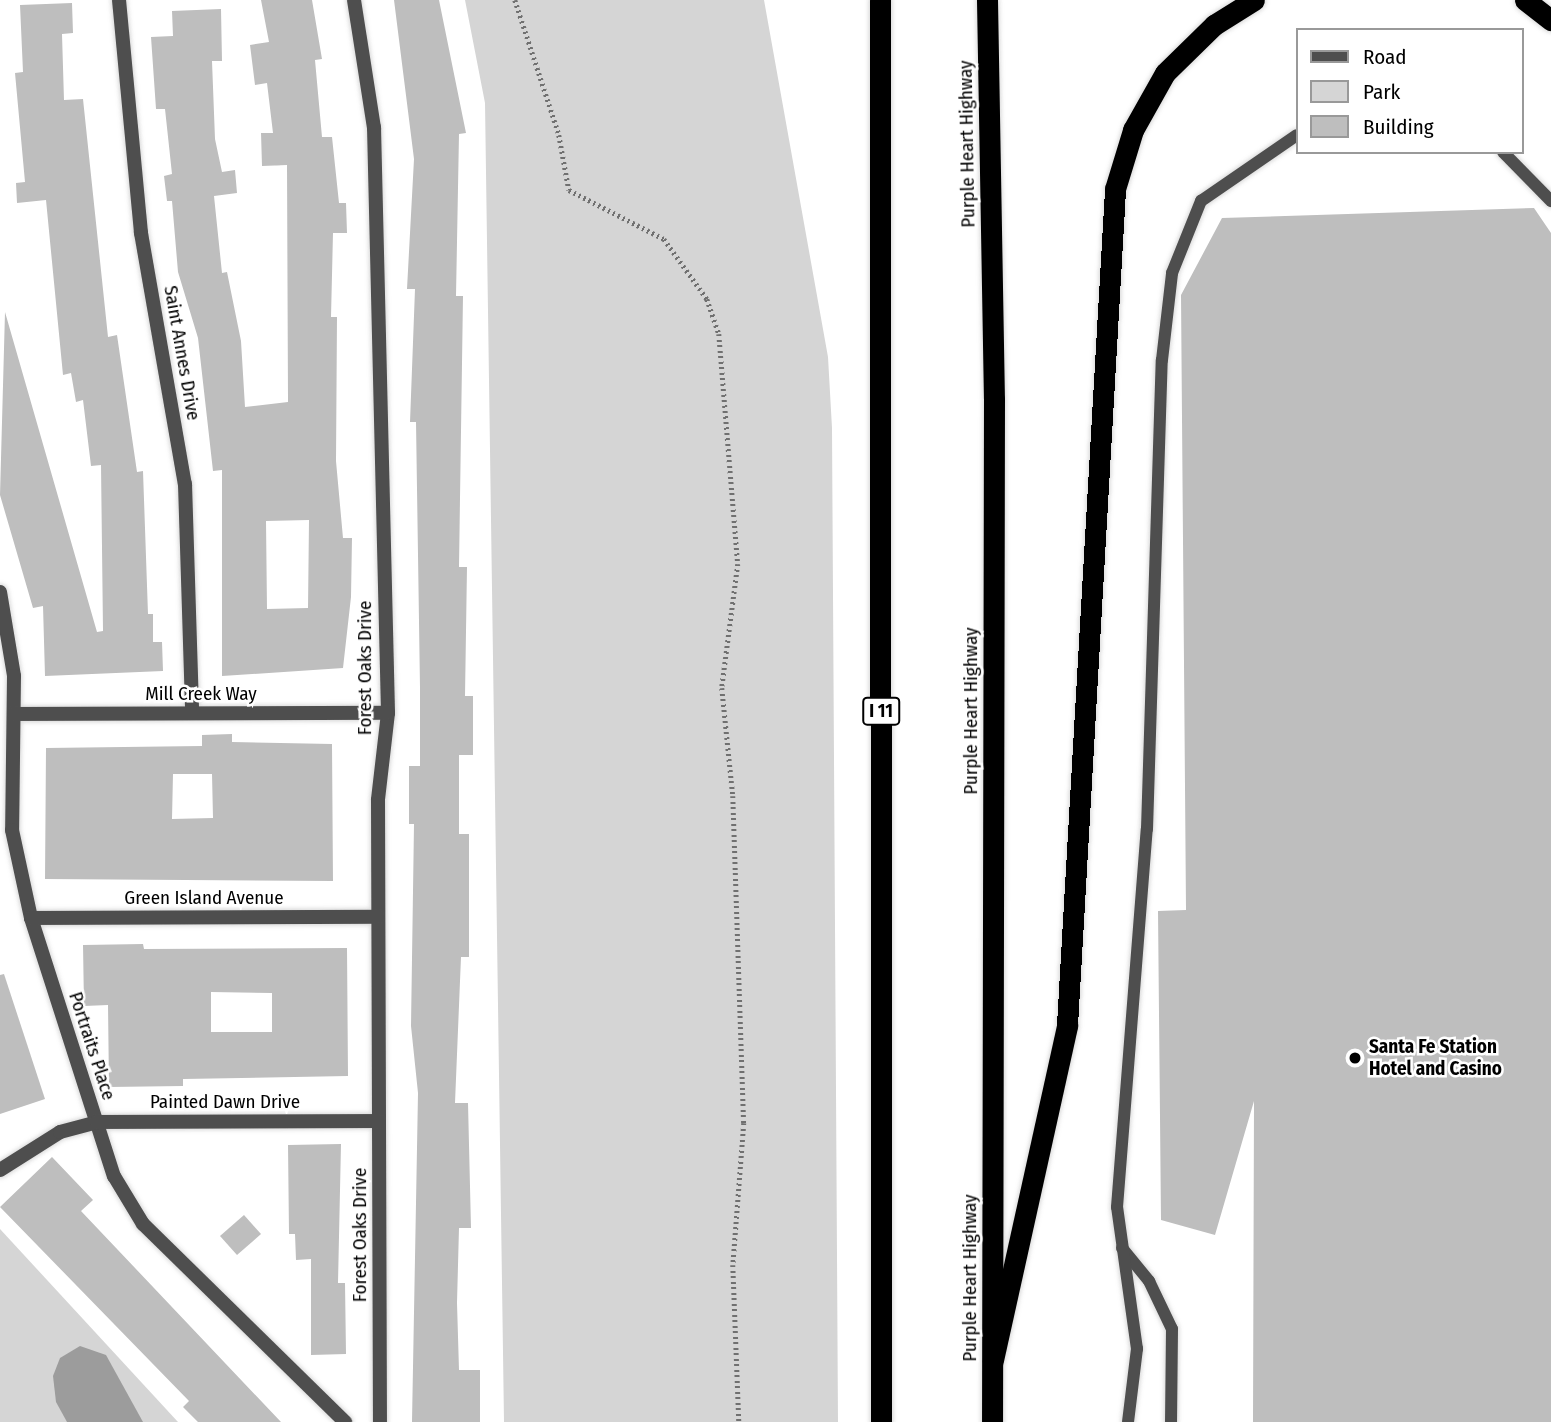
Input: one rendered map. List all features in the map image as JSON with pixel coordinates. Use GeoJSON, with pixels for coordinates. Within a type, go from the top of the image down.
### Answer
{"type":"FeatureCollection","features":[{"type":"Feature","properties":{"kind":"highway","name":"I 11"},"geometry":{"type":"LineString","coordinates":[[880,0],[881,1422]]}},
{"type":"Feature","properties":{"kind":"highway","name":"Purple Heart Highway"},"geometry":{"type":"LineString","coordinates":[[987,0],[994,399],[992,1422]]}},
{"type":"Feature","properties":{"kind":"highway"},"geometry":{"type":"LineString","coordinates":[[993,1360],[1067,1025],[1115,189],[1133,130],[1165,74],[1214,25],[1254,0]]}},
{"type":"Feature","properties":{"kind":"highway"},"geometry":{"type":"LineString","coordinates":[[1525,0],[1551,20]]}},
{"type":"Feature","properties":{"kind":"street","name":"Saint Annes Drive"},"geometry":{"type":"LineString","coordinates":[[119,0],[141,233],[185,484],[192,713]]}},
{"type":"Feature","properties":{"kind":"street","name":"Forest Oaks Drive"},"geometry":{"type":"LineString","coordinates":[[354,0],[374,127],[388,712],[378,800],[380,1422]]}},
{"type":"Feature","properties":{"kind":"street","name":"Portraits Place"},"geometry":{"type":"LineString","coordinates":[[0,592],[13,714],[12,830],[31,918],[114,1176],[143,1224],[345,1422]]}},
{"type":"Feature","properties":{"kind":"street","name":"Mill Creek Way"},"geometry":{"type":"LineString","coordinates":[[13,714],[388,712]]}},
{"type":"Feature","properties":{"kind":"street","name":"Green Island Avenue"},"geometry":{"type":"LineString","coordinates":[[31,918],[378,917]]}},
{"type":"Feature","properties":{"kind":"street","name":"Painted Dawn Drive"},"geometry":{"type":"LineString","coordinates":[[0,1170],[61,1132],[97,1122],[379,1121]]}},
{"type":"Feature","properties":{"kind":"lane"},"geometry":{"type":"LineString","coordinates":[[1128,1422],[1137,1349],[1116,1207],[1147,829],[1162,360],[1171,273],[1202,201],[1296,136]]}},
{"type":"Feature","properties":{"kind":"lane"},"geometry":{"type":"LineString","coordinates":[[1505,154],[1551,201]]}},
{"type":"Feature","properties":{"kind":"lane"},"geometry":{"type":"LineString","coordinates":[[1121,1246],[1149,1281],[1171,1329],[1171,1422]]}},
{"type":"Feature","properties":{"kind":"path"},"geometry":{"type":"LineString","coordinates":[[515,0],[559,135],[569,190],[664,239],[706,299],[719,334],[737,540],[722,688],[733,796],[744,1123],[733,1265],[739,1422]]}},
{"type":"Feature","properties":{"kind":"green space"},"geometry":{"type":"Polygon","coordinates":[[[465,0],[764,0],[828,357],[832,428],[838,1422],[504,1422],[485,103],[465,0]]]}},
{"type":"Feature","properties":{"kind":"green space"},"geometry":{"type":"Polygon","coordinates":[[[0,1229],[178,1422],[0,1422],[0,1229]]]}},
{"type":"Feature","properties":{"kind":"shaded area"},"geometry":{"type":"Polygon","coordinates":[[[80,1346],[106,1355],[143,1422],[67,1422],[56,1402],[53,1376],[60,1358],[80,1346]]]}},
{"type":"Feature","properties":{"kind":"building"},"geometry":{"type":"Polygon","coordinates":[[[261,0],[312,0],[322,59],[315,60],[322,137],[332,137],[339,203],[346,203],[347,233],[333,233],[331,317],[337,317],[336,461],[343,538],[352,538],[351,597],[343,668],[222,676],[222,470],[213,471],[198,338],[178,272],[172,201],[167,201],[164,176],[172,174],[165,109],[156,109],[151,37],[173,36],[172,11],[221,9],[222,61],[212,61],[215,139],[222,172],[235,170],[237,193],[214,196],[222,273],[227,272],[241,341],[245,407],[288,402],[287,165],[262,166],[261,133],[273,133],[267,83],[255,85],[250,45],[269,42],[261,0]],[[309,520],[266,521],[267,609],[308,608],[309,520]]]}},
{"type":"Feature","properties":{"kind":"building"},"geometry":{"type":"Polygon","coordinates":[[[394,0],[439,0],[466,133],[459,134],[456,296],[463,296],[459,567],[467,567],[465,696],[473,696],[473,755],[459,755],[459,834],[469,834],[469,957],[461,957],[455,1103],[468,1103],[471,1228],[459,1228],[457,1303],[459,1370],[480,1370],[480,1422],[412,1422],[418,1093],[411,1026],[414,824],[409,824],[409,766],[420,766],[416,422],[410,422],[415,289],[407,289],[414,159],[394,0]]]}},
{"type":"Feature","properties":{"kind":"building"},"geometry":{"type":"Polygon","coordinates":[[[72,3],[73,33],[62,34],[64,100],[83,99],[108,337],[117,335],[137,472],[143,471],[148,614],[153,614],[153,642],[162,642],[163,671],[45,676],[43,606],[33,608],[0,495],[5,312],[97,632],[103,631],[101,465],[91,466],[83,400],[76,402],[71,373],[63,375],[46,200],[17,203],[16,183],[25,182],[15,73],[23,72],[20,5],[72,3]]]}},
{"type":"Feature","properties":{"kind":"building"},"geometry":{"type":"Polygon","coordinates":[[[1534,208],[1551,233],[1551,1422],[1253,1422],[1254,1101],[1215,1235],[1161,1220],[1158,911],[1186,910],[1181,295],[1222,218],[1534,208]]]}},
{"type":"Feature","properties":{"kind":"building"},"geometry":{"type":"Polygon","coordinates":[[[232,734],[232,742],[332,744],[333,881],[45,879],[46,748],[202,746],[202,735],[232,734]],[[173,774],[172,819],[213,818],[212,774],[173,774]]]}},
{"type":"Feature","properties":{"kind":"building"},"geometry":{"type":"Polygon","coordinates":[[[143,944],[144,949],[347,948],[348,1076],[183,1079],[183,1086],[109,1087],[108,1005],[84,1006],[83,945],[143,944]],[[211,992],[211,1032],[272,1032],[272,993],[211,992]]]}},
{"type":"Feature","properties":{"kind":"building"},"geometry":{"type":"Polygon","coordinates":[[[4,974],[45,1099],[0,1114],[0,975],[4,974]]]}},
{"type":"Feature","properties":{"kind":"building"},"geometry":{"type":"Polygon","coordinates":[[[341,1144],[338,1283],[345,1283],[346,1354],[311,1355],[311,1259],[296,1260],[295,1234],[289,1234],[288,1145],[341,1144]]]}},
{"type":"Feature","properties":{"kind":"building"},"geometry":{"type":"Polygon","coordinates":[[[52,1157],[93,1200],[81,1211],[281,1422],[198,1422],[183,1407],[189,1401],[0,1207],[52,1157]]]}},
{"type":"Feature","properties":{"kind":"building"},"geometry":{"type":"Polygon","coordinates":[[[244,1215],[261,1234],[237,1255],[220,1236],[244,1215]]]}},
{"type":"Feature","properties":{"kind":"place","name":"Santa Fe Station Hotel and Casino"},"geometry":{"type":"Point","coordinates":[1355,1058]}}]}
